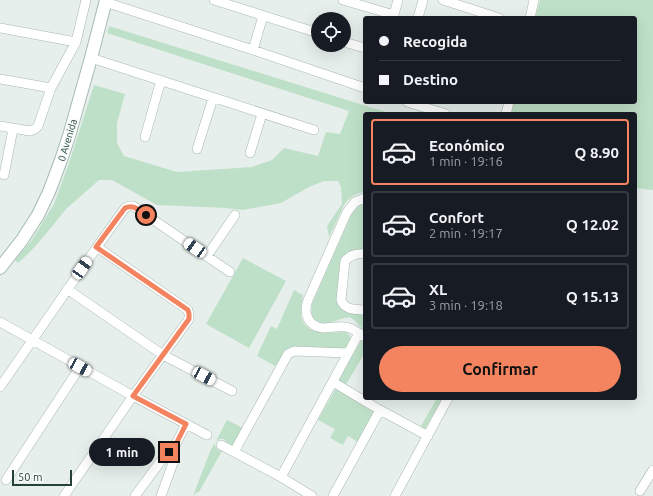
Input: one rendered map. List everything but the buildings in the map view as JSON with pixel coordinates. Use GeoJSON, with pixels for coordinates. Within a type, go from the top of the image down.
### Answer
{"type":"FeatureCollection","features":[{"type":"Feature","properties":{"kind":"main road","name":"0 Avenida"},"geometry":{"type":"LineString","coordinates":[[0,268],[22,240],[38,215],[61,160],[106,1]]}},
{"type":"Feature","properties":{"kind":"street"},"geometry":{"type":"LineString","coordinates":[[0,126],[30,131],[38,126],[51,88],[76,42],[86,0]]}},
{"type":"Feature","properties":{"kind":"street"},"geometry":{"type":"LineString","coordinates":[[214,0],[311,31]]}},
{"type":"Feature","properties":{"kind":"street"},"geometry":{"type":"LineString","coordinates":[[343,0],[391,16]]}},
{"type":"Feature","properties":{"kind":"street"},"geometry":{"type":"LineString","coordinates":[[394,16],[398,0]]}},
{"type":"Feature","properties":{"kind":"street"},"geometry":{"type":"LineString","coordinates":[[419,16],[423,0]]}},
{"type":"Feature","properties":{"kind":"street"},"geometry":{"type":"LineString","coordinates":[[443,0],[493,16]]}},
{"type":"Feature","properties":{"kind":"street"},"geometry":{"type":"LineString","coordinates":[[530,16],[534,0]]}},
{"type":"Feature","properties":{"kind":"street"},"geometry":{"type":"LineString","coordinates":[[106,1],[363,87]]}},
{"type":"Feature","properties":{"kind":"street"},"geometry":{"type":"LineString","coordinates":[[253,50],[263,16]]}},
{"type":"Feature","properties":{"kind":"street"},"geometry":{"type":"LineString","coordinates":[[0,28],[76,42]]}},
{"type":"Feature","properties":{"kind":"street"},"geometry":{"type":"LineString","coordinates":[[351,44],[363,47]]}},
{"type":"Feature","properties":{"kind":"street"},"geometry":{"type":"LineString","coordinates":[[91,58],[314,130]]}},
{"type":"Feature","properties":{"kind":"street"},"geometry":{"type":"LineString","coordinates":[[0,79],[51,88]]}},
{"type":"Feature","properties":{"kind":"street"},"geometry":{"type":"LineString","coordinates":[[145,137],[161,80]]}},
{"type":"Feature","properties":{"kind":"street"},"geometry":{"type":"LineString","coordinates":[[197,149],[213,98]]}},
{"type":"Feature","properties":{"kind":"street"},"geometry":{"type":"LineString","coordinates":[[414,104],[440,112]]}},
{"type":"Feature","properties":{"kind":"street"},"geometry":{"type":"LineString","coordinates":[[250,153],[262,114]]}},
{"type":"Feature","properties":{"kind":"street"},"geometry":{"type":"LineString","coordinates":[[4,175],[13,129]]}},
{"type":"Feature","properties":{"kind":"street"},"geometry":{"type":"LineString","coordinates":[[281,477],[348,353],[362,335],[346,327],[318,327],[312,324],[308,319],[306,310],[308,300],[347,212],[355,202],[363,199]]}},
{"type":"Feature","properties":{"kind":"street"},"geometry":{"type":"LineString","coordinates":[[0,386],[96,247],[125,208],[133,206],[230,272]]}},
{"type":"Feature","properties":{"kind":"street"},"geometry":{"type":"LineString","coordinates":[[207,256],[235,216]]}},
{"type":"Feature","properties":{"kind":"street"},"geometry":{"type":"LineString","coordinates":[[64,496],[133,396],[189,319],[188,310],[96,247]]}},
{"type":"Feature","properties":{"kind":"street"},"geometry":{"type":"LineString","coordinates":[[363,254],[348,257],[345,261],[341,300],[344,306],[348,308],[363,310]]}},
{"type":"Feature","properties":{"kind":"street"},"geometry":{"type":"LineString","coordinates":[[67,289],[163,355],[232,391]]}},
{"type":"Feature","properties":{"kind":"street"},"geometry":{"type":"LineString","coordinates":[[0,322],[207,436]]}},
{"type":"Feature","properties":{"kind":"street"},"geometry":{"type":"LineString","coordinates":[[234,452],[288,354],[294,351],[348,353]]}},
{"type":"Feature","properties":{"kind":"street"},"geometry":{"type":"LineString","coordinates":[[6,480],[80,367]]}},
{"type":"Feature","properties":{"kind":"street"},"geometry":{"type":"LineString","coordinates":[[333,382],[363,400]]}},
{"type":"Feature","properties":{"kind":"street"},"geometry":{"type":"LineString","coordinates":[[363,400],[428,436]]}},
{"type":"Feature","properties":{"kind":"street"},"geometry":{"type":"LineString","coordinates":[[395,496],[447,400]]}},
{"type":"Feature","properties":{"kind":"street"},"geometry":{"type":"LineString","coordinates":[[333,496],[380,410]]}},
{"type":"Feature","properties":{"kind":"street"},"geometry":{"type":"LineString","coordinates":[[136,496],[163,458],[175,446],[186,424]]}},
{"type":"Feature","properties":{"kind":"street"},"geometry":{"type":"LineString","coordinates":[[221,445],[281,477],[312,496]]}},
{"type":"Feature","properties":{"kind":"street"},"geometry":{"type":"LineString","coordinates":[[161,496],[173,463],[175,446]]}},
{"type":"Feature","properties":{"kind":"street"},"geometry":{"type":"LineString","coordinates":[[640,491],[653,470]]}},
{"type":"Feature","properties":{"kind":"green space"},"geometry":{"type":"Polygon","coordinates":[[[540,0],[653,0],[653,190],[637,188],[637,112],[512,112],[514,104],[637,104],[637,16],[536,16],[540,0]]]}},
{"type":"Feature","properties":{"kind":"green space"},"geometry":{"type":"Polygon","coordinates":[[[109,26],[386,112],[363,112],[363,192],[353,196],[346,202],[329,237],[327,226],[342,204],[341,187],[338,181],[324,181],[309,187],[281,203],[243,210],[157,205],[112,180],[99,180],[66,209],[30,252],[18,263],[15,260],[32,240],[54,204],[94,85],[125,94],[117,123],[117,143],[124,156],[177,172],[252,167],[272,160],[284,148],[318,156],[326,132],[340,134],[349,111],[107,33],[109,26]]]}},
{"type":"Feature","properties":{"kind":"green space"},"geometry":{"type":"Polygon","coordinates":[[[363,204],[363,249],[353,251],[338,298],[363,312],[363,330],[355,320],[351,318],[328,323],[318,322],[312,316],[312,304],[352,213],[363,204]]]}},
{"type":"Feature","properties":{"kind":"green space"},"geometry":{"type":"Polygon","coordinates":[[[243,258],[286,281],[249,348],[206,324],[243,258]]]}},
{"type":"Feature","properties":{"kind":"green space"},"geometry":{"type":"Polygon","coordinates":[[[294,290],[303,295],[301,318],[309,329],[324,333],[346,332],[350,336],[350,340],[348,345],[344,348],[292,348],[287,350],[275,366],[257,356],[271,326],[277,329],[294,290]]]}},
{"type":"Feature","properties":{"kind":"green space"},"geometry":{"type":"Polygon","coordinates":[[[361,341],[363,342],[363,355],[346,385],[338,380],[361,341]]]}},
{"type":"Feature","properties":{"kind":"green space"},"geometry":{"type":"Polygon","coordinates":[[[336,388],[375,410],[358,442],[348,436],[343,445],[330,438],[335,429],[318,420],[336,388]]]}},
{"type":"Feature","properties":{"kind":"green space"},"geometry":{"type":"Polygon","coordinates":[[[436,400],[442,400],[425,429],[421,426],[436,400]]]}},
{"type":"Feature","properties":{"kind":"green space"},"geometry":{"type":"Polygon","coordinates":[[[227,420],[243,428],[233,446],[227,443],[224,439],[216,441],[227,420]]]}},
{"type":"Feature","properties":{"kind":"green space"},"geometry":{"type":"Polygon","coordinates":[[[215,443],[217,449],[222,451],[199,492],[193,496],[211,449],[215,443]]]}},
{"type":"Feature","properties":{"kind":"route"},"geometry":{"type":"LineString","coordinates":[[146,215],[133,206],[125,208],[96,247],[189,312],[189,319],[133,396],[186,424],[175,446],[169,452]]}}]}
